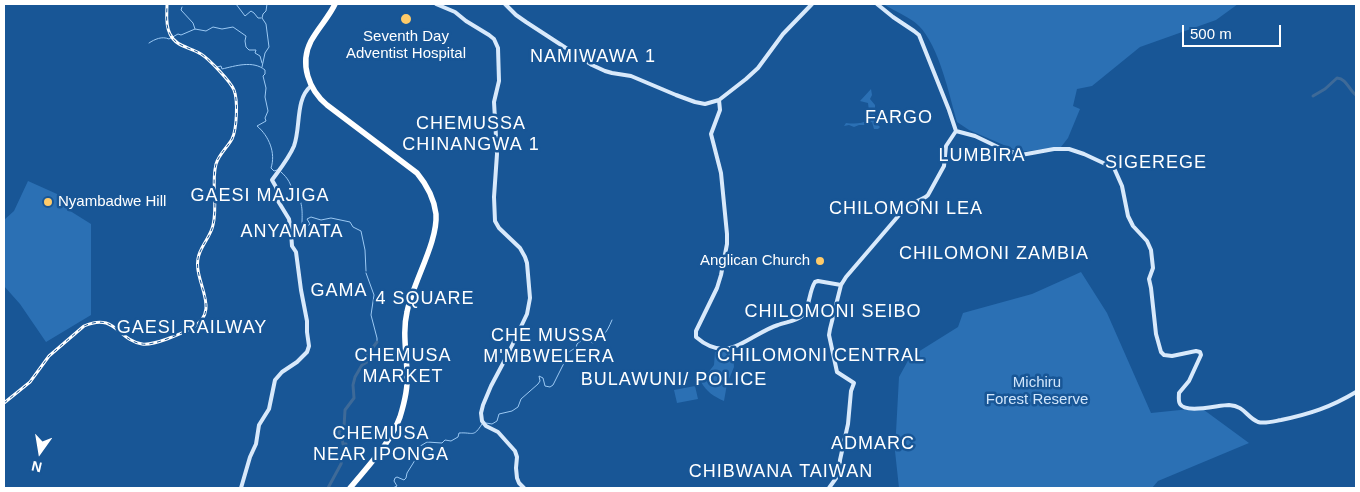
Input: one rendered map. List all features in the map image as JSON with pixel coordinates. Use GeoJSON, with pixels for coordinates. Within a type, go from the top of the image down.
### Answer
{"type":"FeatureCollection","features":[{"type":"Feature","properties":{"kind":"highway"},"geometry":{"type":"LineString","coordinates":[[334,4],[308,48],[306,63],[311,86],[328,105],[417,173],[430,192],[436,214],[434,230],[406,312],[405,336],[408,376],[402,410],[389,439],[350,488]]}},
{"type":"Feature","properties":{"kind":"street"},"geometry":{"type":"LineString","coordinates":[[436,4],[455,12],[489,35],[498,48],[499,82],[494,102],[497,154],[494,197],[495,221],[501,230],[520,248],[525,257],[530,298],[527,314],[490,386],[481,413],[482,421],[486,426],[498,432],[515,451],[517,457],[517,478],[524,488]]}},
{"type":"Feature","properties":{"kind":"street"},"geometry":{"type":"LineString","coordinates":[[506,4],[516,16],[592,65],[612,73],[632,76],[695,102],[705,104],[719,100],[758,68],[783,34],[812,4]]}},
{"type":"Feature","properties":{"kind":"street"},"geometry":{"type":"LineString","coordinates":[[877,4],[893,18],[919,35],[956,131]]}},
{"type":"Feature","properties":{"kind":"street"},"geometry":{"type":"LineString","coordinates":[[241,488],[256,444],[260,425],[269,409],[275,380],[296,363],[309,348],[308,321],[301,290],[296,252],[292,246],[289,219],[278,201],[276,187],[272,180],[293,148],[298,128],[298,114],[304,93],[311,86]]}},
{"type":"Feature","properties":{"kind":"street"},"geometry":{"type":"LineString","coordinates":[[719,100],[720,110],[711,134],[719,164],[727,244],[719,283],[695,333],[696,337],[716,348],[725,349],[733,347],[770,328],[801,316],[806,310],[815,282],[841,285]]}},
{"type":"Feature","properties":{"kind":"street"},"geometry":{"type":"LineString","coordinates":[[829,488],[839,474],[848,424],[851,391],[854,382],[837,372],[829,335],[841,285],[848,274],[906,207],[928,195],[944,166],[946,146],[956,131]]}},
{"type":"Feature","properties":{"kind":"street"},"geometry":{"type":"LineString","coordinates":[[956,131],[975,136],[1000,148],[1021,155],[1054,149],[1069,149],[1114,168],[1122,186],[1128,216],[1151,250],[1153,268],[1150,279],[1156,334],[1161,352],[1164,355],[1170,356],[1196,351],[1202,355],[1189,381],[1179,393],[1179,400],[1182,406],[1195,409],[1219,405],[1234,406],[1241,408],[1256,420],[1264,422],[1302,416],[1321,410],[1342,401],[1356,392]]}},
{"type":"Feature","properties":{"kind":"green space"},"geometry":{"type":"Polygon","coordinates":[[[883,4],[1238,4],[1216,20],[1140,47],[1092,86],[1077,89],[1073,106],[1080,109],[1068,138],[1061,147],[1020,152],[969,130],[957,122],[943,71],[926,35],[912,20],[883,4]]]}},
{"type":"Feature","properties":{"kind":"green space"},"geometry":{"type":"Polygon","coordinates":[[[871,89],[872,95],[870,99],[875,105],[874,110],[877,124],[880,127],[874,129],[872,122],[854,127],[844,126],[846,123],[858,123],[868,120],[868,103],[860,101],[871,89]]]}},
{"type":"Feature","properties":{"kind":"green space"},"geometry":{"type":"Polygon","coordinates":[[[28,181],[57,194],[67,209],[91,224],[91,315],[46,342],[20,304],[4,286],[4,220],[14,211],[28,181]]]}},
{"type":"Feature","properties":{"kind":"green space","name":"Michiru Forest Reserve"},"geometry":{"type":"Polygon","coordinates":[[[1081,272],[1107,313],[1151,413],[1190,409],[1204,410],[1249,443],[1158,481],[1152,488],[899,488],[895,451],[899,377],[910,357],[958,327],[963,313],[1032,294],[1081,272]]]}},
{"type":"Feature","properties":{"kind":"green space"},"geometry":{"type":"Polygon","coordinates":[[[733,351],[734,367],[727,384],[724,401],[711,393],[701,382],[714,365],[715,352],[733,351]]]}},
{"type":"Feature","properties":{"kind":"green space"},"geometry":{"type":"Polygon","coordinates":[[[695,386],[698,399],[677,403],[674,390],[695,386]]]}},
{"type":"Feature","properties":{"kind":"waterway"},"geometry":{"type":"LineString","coordinates":[[236,4],[245,16],[251,11],[258,18],[261,18]]}},
{"type":"Feature","properties":{"kind":"waterway"},"geometry":{"type":"LineString","coordinates":[[262,67],[265,53],[269,47],[266,24],[262,18],[267,4]]}},
{"type":"Feature","properties":{"kind":"waterway"},"geometry":{"type":"LineString","coordinates":[[182,7],[181,10],[193,23],[195,29]]}},
{"type":"Feature","properties":{"kind":"waterway"},"geometry":{"type":"LineString","coordinates":[[149,43],[159,38],[169,39],[195,29],[206,31],[213,27],[222,29],[233,27],[246,36],[246,47],[249,50],[256,50],[255,53],[260,56],[262,63]]}},
{"type":"Feature","properties":{"kind":"waterway"},"geometry":{"type":"LineString","coordinates":[[217,67],[221,66],[222,69],[250,64],[265,70],[263,76],[268,111],[265,118],[266,121],[257,126],[265,135],[270,145],[273,157],[271,168],[274,171],[277,170]]}},
{"type":"Feature","properties":{"kind":"waterway"},"geometry":{"type":"LineString","coordinates":[[1313,96],[1325,89],[1337,78],[1343,80],[1356,95]]}},
{"type":"Feature","properties":{"kind":"waterway"},"geometry":{"type":"LineString","coordinates":[[281,172],[289,181],[293,193],[297,195],[301,202],[302,224],[306,227],[310,224],[307,219],[311,217],[321,220],[331,218],[350,222],[353,227],[361,231],[365,250],[366,271]]}},
{"type":"Feature","properties":{"kind":"waterway"},"geometry":{"type":"LineString","coordinates":[[366,273],[374,295],[371,315],[377,342]]}},
{"type":"Feature","properties":{"kind":"waterway"},"geometry":{"type":"LineString","coordinates":[[486,423],[492,424],[497,421],[499,414],[512,411],[518,407],[521,399],[538,384],[540,381],[539,376],[543,378],[545,386],[550,387],[553,385],[569,352],[576,348],[577,344],[584,338],[593,343],[605,333],[612,320]]}},
{"type":"Feature","properties":{"kind":"waterway"},"geometry":{"type":"LineString","coordinates":[[341,436],[338,433],[344,427],[345,410],[354,398],[353,385],[355,377],[362,365],[367,362],[367,355],[377,342]]}},
{"type":"Feature","properties":{"kind":"waterway"},"geometry":{"type":"LineString","coordinates":[[393,488],[397,486],[394,481],[395,478],[404,480],[406,478],[417,457],[417,448],[427,442],[442,443],[445,440],[451,441],[458,437],[459,433],[475,433],[482,424]]}},
{"type":"Feature","properties":{"kind":"waterway"},"geometry":{"type":"LineString","coordinates":[[328,488],[341,464],[346,444],[343,444],[342,438]]}},
{"type":"Feature","properties":{"kind":"railway"},"geometry":{"type":"LineString","coordinates":[[4,403],[30,382],[49,356],[84,326],[103,322],[110,324],[134,342],[147,344],[167,339],[192,328],[201,320],[205,312],[206,302],[198,272],[198,262],[200,252],[213,225],[216,164],[234,134],[236,100],[232,86],[214,65],[201,54],[176,42],[170,34],[167,27],[167,4]]}},
{"type":"Feature","properties":{"kind":"place","name":"Seventh Day Adventist Hospital"},"geometry":{"type":"Point","coordinates":[406,19]}},
{"type":"Feature","properties":{"kind":"place","name":"Nyambadwe Hill"},"geometry":{"type":"Point","coordinates":[48,202]}},
{"type":"Feature","properties":{"kind":"place","name":"Anglican Church"},"geometry":{"type":"Point","coordinates":[820,261]}},
{"type":"Feature","properties":{"kind":"district","name":"NAMIWAWA 1"},"geometry":{"type":"Point","coordinates":[593,57]}},
{"type":"Feature","properties":{"kind":"district","name":"FARGO"},"geometry":{"type":"Point","coordinates":[899,118]}},
{"type":"Feature","properties":{"kind":"district","name":"CHEMUSSA CHINANGWA 1"},"geometry":{"type":"Point","coordinates":[471,134]}},
{"type":"Feature","properties":{"kind":"district","name":"LUMBIRA"},"geometry":{"type":"Point","coordinates":[982,156]}},
{"type":"Feature","properties":{"kind":"district","name":"SIGEREGE"},"geometry":{"type":"Point","coordinates":[1156,163]}},
{"type":"Feature","properties":{"kind":"district","name":"GAESI MAJIGA"},"geometry":{"type":"Point","coordinates":[260,196]}},
{"type":"Feature","properties":{"kind":"district","name":"CHILOMONI LEA"},"geometry":{"type":"Point","coordinates":[906,209]}},
{"type":"Feature","properties":{"kind":"district","name":"ANYAMATA"},"geometry":{"type":"Point","coordinates":[292,232]}},
{"type":"Feature","properties":{"kind":"district","name":"CHILOMONI ZAMBIA"},"geometry":{"type":"Point","coordinates":[994,254]}},
{"type":"Feature","properties":{"kind":"district","name":"GAMA"},"geometry":{"type":"Point","coordinates":[339,291]}},
{"type":"Feature","properties":{"kind":"district","name":"4 SQUARE"},"geometry":{"type":"Point","coordinates":[425,299]}},
{"type":"Feature","properties":{"kind":"district","name":"CHILOMONI SEIBO"},"geometry":{"type":"Point","coordinates":[833,312]}},
{"type":"Feature","properties":{"kind":"district","name":"GAESI RAILWAY"},"geometry":{"type":"Point","coordinates":[192,328]}},
{"type":"Feature","properties":{"kind":"district","name":"CHE MUSSA M'MBWELERA"},"geometry":{"type":"Point","coordinates":[549,346]}},
{"type":"Feature","properties":{"kind":"district","name":"CHILOMONI CENTRAL"},"geometry":{"type":"Point","coordinates":[821,356]}},
{"type":"Feature","properties":{"kind":"district","name":"CHEMUSA MARKET"},"geometry":{"type":"Point","coordinates":[403,366]}},
{"type":"Feature","properties":{"kind":"district","name":"BULAWUNI/ POLICE"},"geometry":{"type":"Point","coordinates":[674,380]}},
{"type":"Feature","properties":{"kind":"district","name":"CHEMUSA NEAR IPONGA"},"geometry":{"type":"Point","coordinates":[381,444]}},
{"type":"Feature","properties":{"kind":"district","name":"ADMARC"},"geometry":{"type":"Point","coordinates":[873,444]}},
{"type":"Feature","properties":{"kind":"district","name":"CHIBWANA TAIWAN"},"geometry":{"type":"Point","coordinates":[781,472]}}]}
